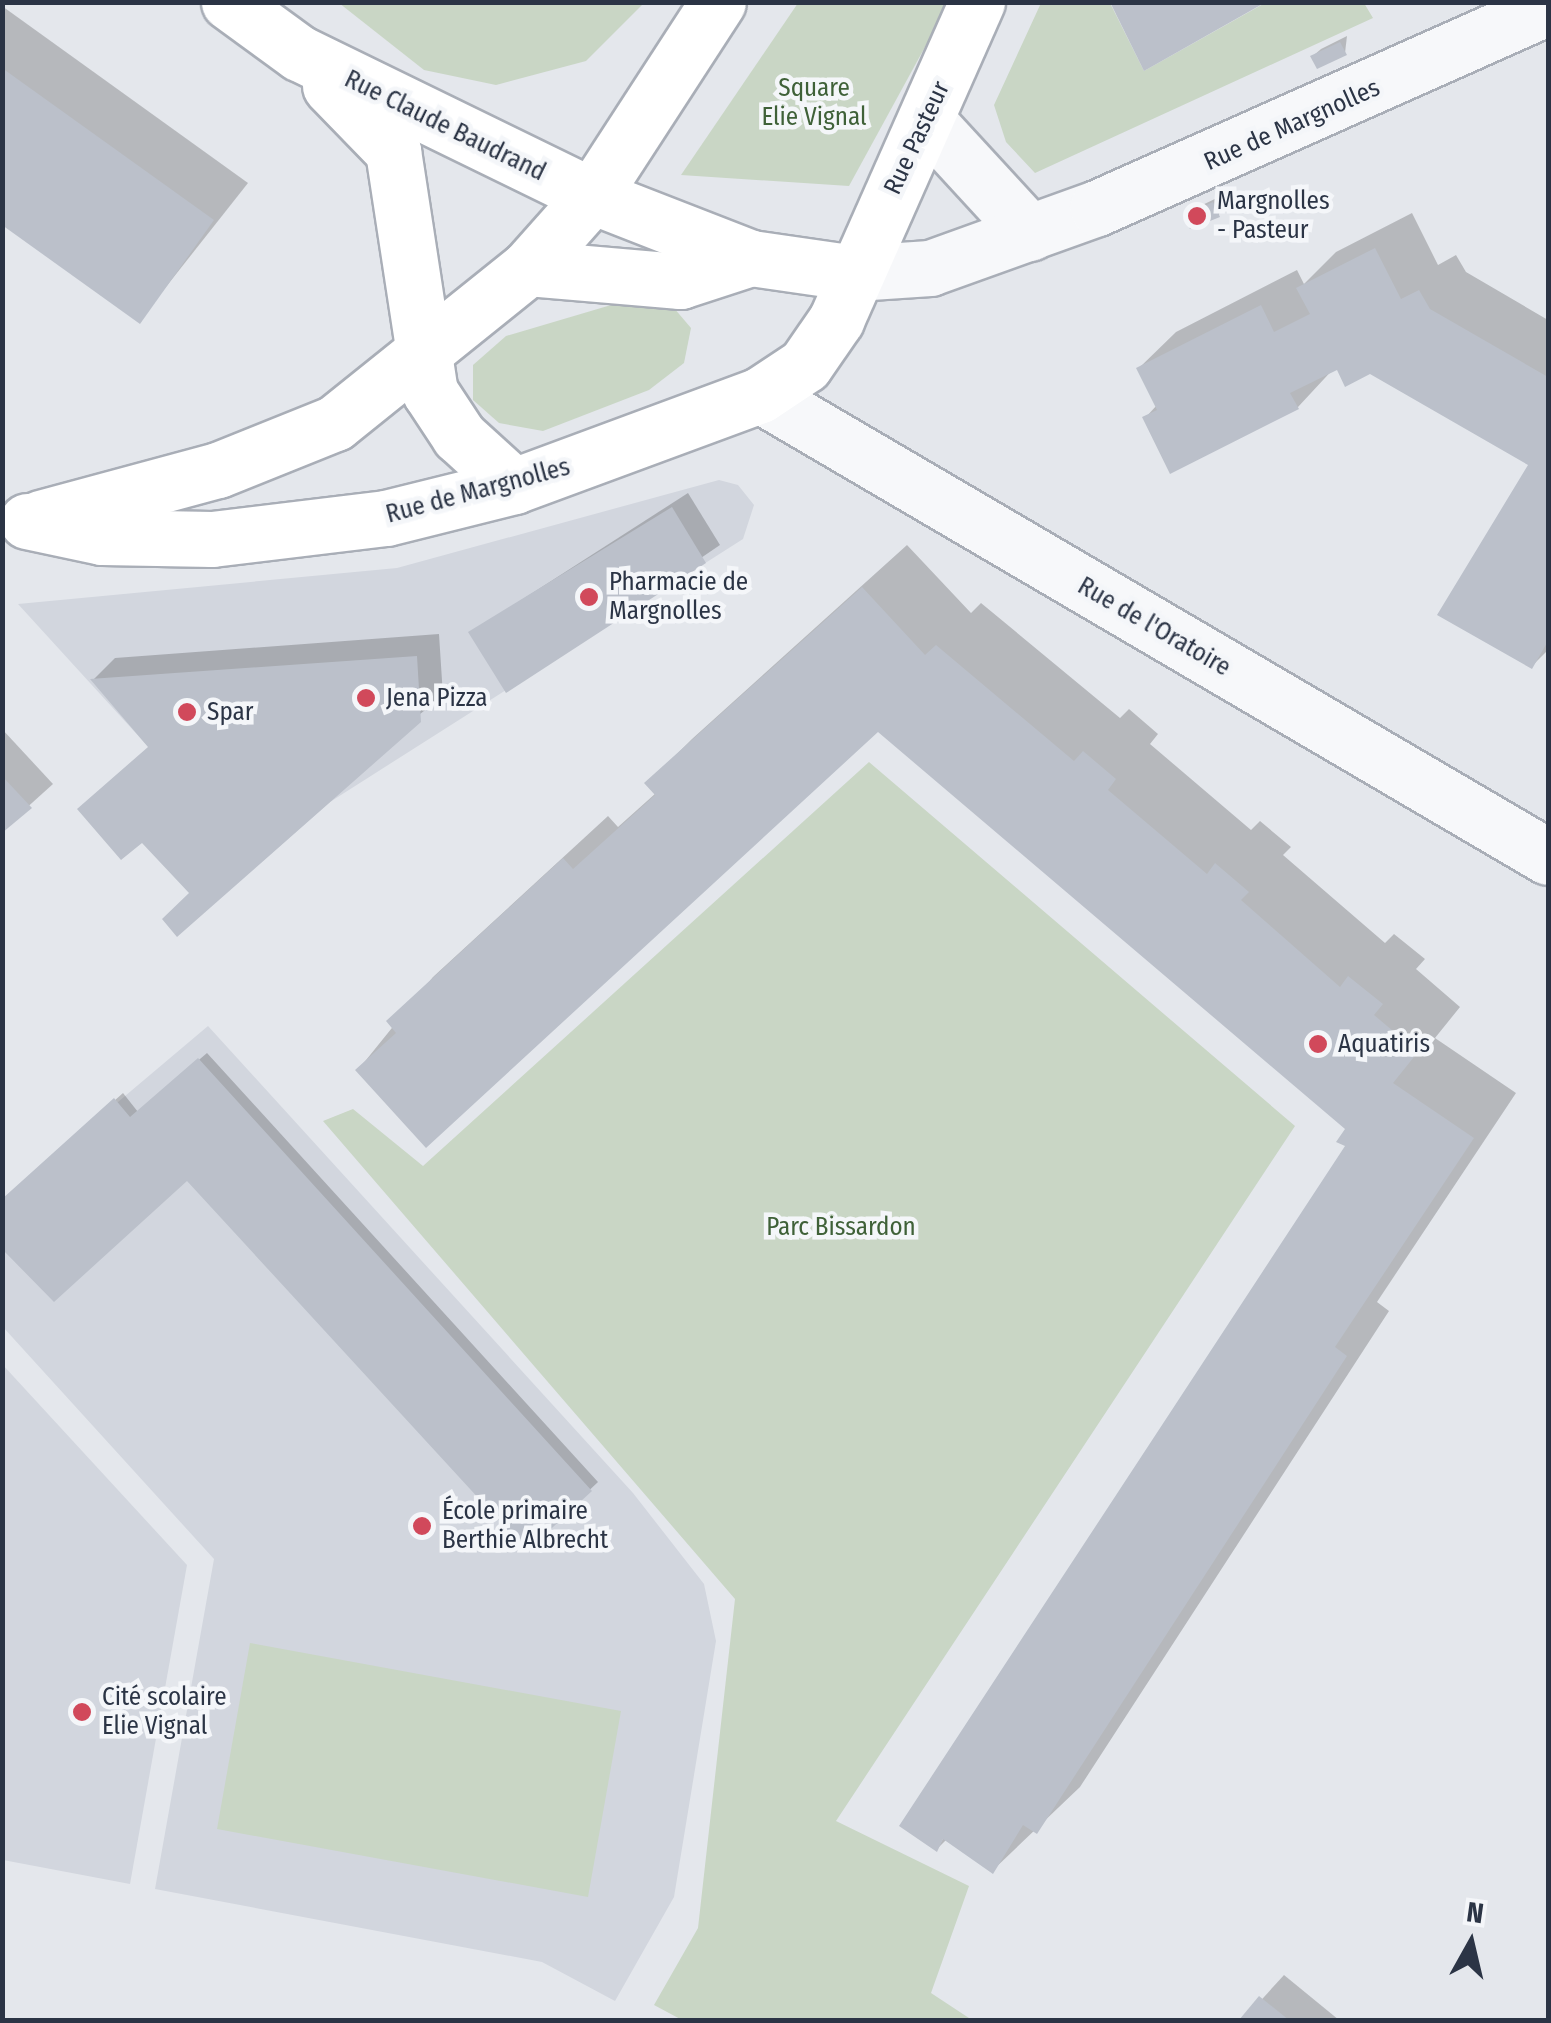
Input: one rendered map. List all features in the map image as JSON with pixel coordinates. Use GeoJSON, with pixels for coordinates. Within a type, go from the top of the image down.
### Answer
{"type":"FeatureCollection","features":[{"type":"Feature","properties":{"kind":"street","name":"Rue Claude Baudrand"},"geometry":{"type":"LineString","coordinates":[[230,2],[299,53],[393,151],[419,358],[459,436],[514,486]]}},
{"type":"Feature","properties":{"kind":"street"},"geometry":{"type":"LineString","coordinates":[[592,196],[718,2]]}},
{"type":"Feature","properties":{"kind":"street","name":"Rue Pasteur"},"geometry":{"type":"LineString","coordinates":[[855,273],[927,122],[977,2]]}},
{"type":"Feature","properties":{"kind":"street","name":"Rue de Margnolles"},"geometry":{"type":"LineString","coordinates":[[15,524],[218,470],[335,423],[528,268],[592,196],[751,258],[855,273],[930,268],[1030,234],[1548,7]]}},
{"type":"Feature","properties":{"kind":"street","name":"Rue Claude Baudrand"},"geometry":{"type":"LineString","coordinates":[[299,53],[592,196]]}},
{"type":"Feature","properties":{"kind":"street"},"geometry":{"type":"LineString","coordinates":[[927,122],[1030,234]]}},
{"type":"Feature","properties":{"kind":"street","name":"Rue de Margnolles"},"geometry":{"type":"LineString","coordinates":[[528,268],[680,280],[751,258]]}},
{"type":"Feature","properties":{"kind":"street","name":"Rue de Margnolles"},"geometry":{"type":"LineString","coordinates":[[15,524],[102,537],[212,539],[386,518],[514,486],[760,394],[805,365],[855,273]]}},
{"type":"Feature","properties":{"kind":"street","name":"Rue de l'Oratoire"},"geometry":{"type":"LineString","coordinates":[[760,394],[1548,857]]}},
{"type":"Feature","properties":{"kind":"shaded area"},"geometry":{"type":"Polygon","coordinates":[[[719,480],[738,485],[754,505],[743,539],[330,802],[257,866],[18,604],[397,568],[719,480]]]}},
{"type":"Feature","properties":{"kind":"shaded area","name":"École primaire Berthie Albrecht"},"geometry":{"type":"Polygon","coordinates":[[[208,1026],[633,1493],[704,1584],[716,1641],[674,1897],[615,2001],[542,1962],[155,1889],[214,1559],[3,1327],[3,1199],[208,1026]]]}},
{"type":"Feature","properties":{"kind":"shaded area","name":"Cité scolaire Elie Vignal"},"geometry":{"type":"Polygon","coordinates":[[[2,1364],[187,1565],[130,1884],[3,1860],[2,1364]]]}},
{"type":"Feature","properties":{"kind":"green space"},"geometry":{"type":"Polygon","coordinates":[[[339,3],[644,3],[586,61],[496,85],[424,70],[339,3]]]}},
{"type":"Feature","properties":{"kind":"green space","name":"Square Elie Vignal"},"geometry":{"type":"Polygon","coordinates":[[[798,3],[949,3],[849,186],[681,175],[798,3]]]}},
{"type":"Feature","properties":{"kind":"green space"},"geometry":{"type":"Polygon","coordinates":[[[1041,3],[1110,3],[1144,71],[1265,3],[1364,3],[1373,18],[1035,173],[1006,142],[994,105],[1041,3]]]}},
{"type":"Feature","properties":{"kind":"green space"},"geometry":{"type":"Polygon","coordinates":[[[628,300],[668,301],[691,328],[684,363],[649,390],[543,431],[499,423],[473,400],[473,365],[506,336],[628,300]]]}},
{"type":"Feature","properties":{"kind":"green space","name":"Parc Bissardon"},"geometry":{"type":"Polygon","coordinates":[[[869,762],[1295,1126],[836,1821],[969,1886],[931,1993],[972,2020],[682,2020],[654,2005],[698,1928],[735,1599],[323,1121],[353,1109],[423,1166],[869,762]]]}},
{"type":"Feature","properties":{"kind":"green space"},"geometry":{"type":"Polygon","coordinates":[[[250,1643],[621,1711],[588,1897],[217,1829],[250,1643]]]}},
{"type":"Feature","properties":{"kind":"building"},"geometry":{"type":"Polygon","coordinates":[[[1110,2],[1266,2],[1144,71],[1110,2]]]}},
{"type":"Feature","properties":{"kind":"building"},"geometry":{"type":"Polygon","coordinates":[[[1340,42],[1347,55],[1317,69],[1310,56],[1340,42]]]}},
{"type":"Feature","properties":{"kind":"building"},"geometry":{"type":"Polygon","coordinates":[[[2,68],[214,220],[140,324],[2,225],[2,68]]]}},
{"type":"Feature","properties":{"kind":"building"},"geometry":{"type":"Polygon","coordinates":[[[1213,202],[1220,217],[1190,229],[1183,216],[1213,202]]]}},
{"type":"Feature","properties":{"kind":"building"},"geometry":{"type":"Polygon","coordinates":[[[1375,248],[1401,299],[1419,290],[1430,309],[1548,377],[1548,641],[1532,669],[1437,615],[1528,465],[1370,374],[1345,387],[1337,370],[1290,393],[1299,409],[1170,474],[1142,417],[1157,410],[1136,368],[1261,305],[1274,332],[1310,314],[1296,288],[1375,248]]]}},
{"type":"Feature","properties":{"kind":"building","name":"Pharmacie de Margnolles"},"geometry":{"type":"Polygon","coordinates":[[[672,507],[706,563],[506,693],[468,632],[672,507]]]}},
{"type":"Feature","properties":{"kind":"building"},"geometry":{"type":"Polygon","coordinates":[[[862,587],[925,655],[936,645],[1074,761],[1083,751],[1116,779],[1108,790],[1207,874],[1215,863],[1249,892],[1241,900],[1340,987],[1348,976],[1383,1004],[1374,1015],[1418,1052],[1393,1083],[1474,1138],[1335,1347],[1347,1356],[1037,1834],[1023,1825],[993,1874],[943,1839],[937,1852],[899,1826],[1345,1146],[1336,1142],[1345,1129],[878,732],[426,1148],[355,1070],[396,1033],[386,1021],[563,858],[573,869],[655,795],[644,783],[862,587]]]}},
{"type":"Feature","properties":{"kind":"building"},"geometry":{"type":"Polygon","coordinates":[[[417,656],[421,722],[177,937],[162,919],[189,893],[142,843],[121,860],[77,809],[148,747],[90,679],[417,656]]]}},
{"type":"Feature","properties":{"kind":"building"},"geometry":{"type":"Polygon","coordinates":[[[2,776],[32,808],[2,833],[2,776]]]}},
{"type":"Feature","properties":{"kind":"building"},"geometry":{"type":"Polygon","coordinates":[[[198,1058],[592,1491],[527,1551],[187,1181],[54,1302],[2,1249],[2,1199],[114,1098],[130,1117],[198,1058]]]}},
{"type":"Feature","properties":{"kind":"building"},"geometry":{"type":"Polygon","coordinates":[[[1259,1996],[1289,2020],[1239,2020],[1259,1996]]]}},
{"type":"Feature","properties":{"kind":"place","name":"Margnolles - Pasteur"},"geometry":{"type":"Point","coordinates":[1197,216]}},
{"type":"Feature","properties":{"kind":"place","name":"Pharmacie de Margnolles"},"geometry":{"type":"Point","coordinates":[589,597]}},
{"type":"Feature","properties":{"kind":"place","name":"Jena Pizza"},"geometry":{"type":"Point","coordinates":[366,698]}},
{"type":"Feature","properties":{"kind":"place","name":"Spar"},"geometry":{"type":"Point","coordinates":[187,712]}},
{"type":"Feature","properties":{"kind":"place","name":"Aquatiris"},"geometry":{"type":"Point","coordinates":[1318,1044]}},
{"type":"Feature","properties":{"kind":"place","name":"École primaire Berthie Albrecht"},"geometry":{"type":"Point","coordinates":[422,1526]}},
{"type":"Feature","properties":{"kind":"place","name":"Cité scolaire Elie Vignal"},"geometry":{"type":"Point","coordinates":[82,1712]}}]}
